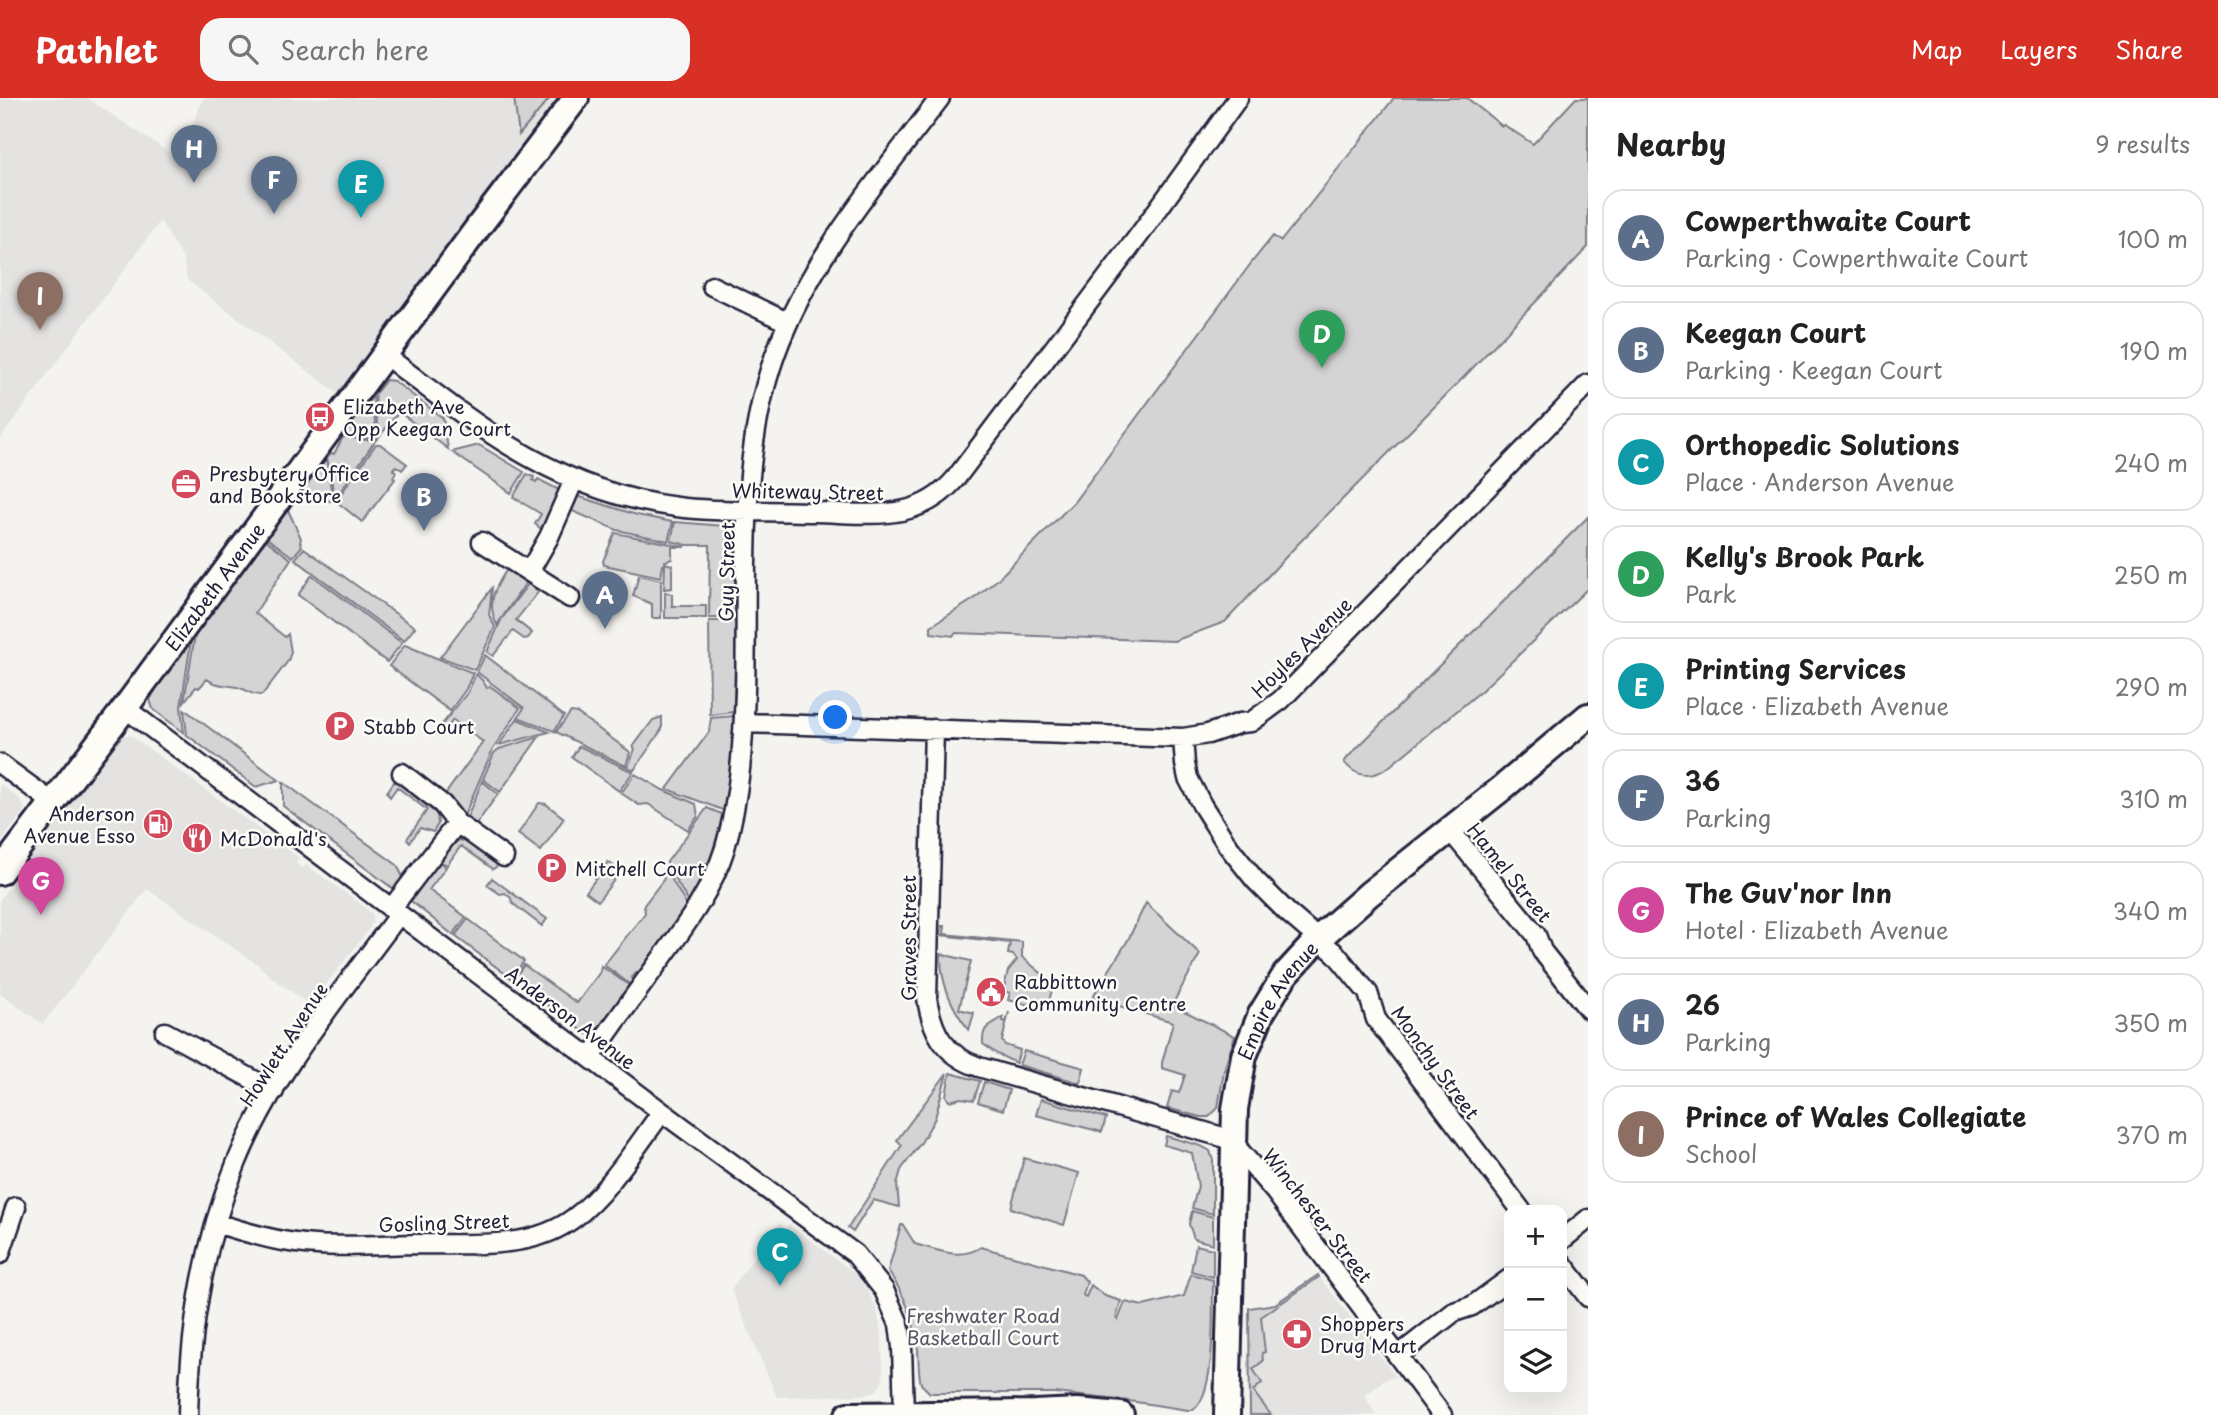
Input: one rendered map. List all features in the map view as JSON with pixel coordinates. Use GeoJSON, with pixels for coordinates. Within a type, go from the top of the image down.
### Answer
{"type":"FeatureCollection","features":[{"type":"Feature","properties":{"kind":"main road","name":"Elizabeth Avenue"},"geometry":{"type":"LineString","coordinates":[[0,872],[125,708],[576,98]]}},
{"type":"Feature","properties":{"kind":"main road","name":"Empire Avenue"},"geometry":{"type":"LineString","coordinates":[[1227,1415],[1233,1144],[1239,1074],[1252,1033],[1266,1005],[1285,975],[1318,939],[1369,894],[1588,716]]}},
{"type":"Feature","properties":{"kind":"main road"},"geometry":{"type":"LineString","coordinates":[[848,1415],[1037,1414],[1077,1411],[1121,1415]]}},
{"type":"Feature","properties":{"kind":"street","name":"Guy Street"},"geometry":{"type":"LineString","coordinates":[[591,1056],[689,922],[716,872],[724,850],[737,797],[744,723],[748,510],[755,440],[763,394],[787,322],[815,268],[836,237],[940,98]]}},
{"type":"Feature","properties":{"kind":"street","name":"Whiteway Street"},"geometry":{"type":"LineString","coordinates":[[385,355],[492,436],[531,460],[574,480],[614,494],[655,504],[697,509],[896,513],[923,506],[948,488],[1140,234],[1238,98]]}},
{"type":"Feature","properties":{"kind":"street"},"geometry":{"type":"LineString","coordinates":[[712,286],[787,322]]}},
{"type":"Feature","properties":{"kind":"street","name":"Hoyles Avenue"},"geometry":{"type":"LineString","coordinates":[[744,723],[1183,738],[1251,722],[1274,706],[1588,384]]}},
{"type":"Feature","properties":{"kind":"street"},"geometry":{"type":"LineString","coordinates":[[529,572],[549,537],[574,480]]}},
{"type":"Feature","properties":{"kind":"street"},"geometry":{"type":"LineString","coordinates":[[482,542],[570,597]]}},
{"type":"Feature","properties":{"kind":"street","name":"Anderson Avenue"},"geometry":{"type":"LineString","coordinates":[[125,708],[855,1254],[877,1278],[899,1324],[904,1413]]}},
{"type":"Feature","properties":{"kind":"street","name":"Graves Street"},"geometry":{"type":"LineString","coordinates":[[934,729],[927,998],[934,1030],[942,1042],[956,1055],[979,1068],[1219,1136],[1233,1144]]}},
{"type":"Feature","properties":{"kind":"street","name":"Monchy Street"},"geometry":{"type":"LineString","coordinates":[[1183,738],[1188,778],[1221,836],[1255,880],[1336,954],[1368,993],[1376,1019],[1517,1205]]}},
{"type":"Feature","properties":{"kind":"street"},"geometry":{"type":"LineString","coordinates":[[0,764],[52,802]]}},
{"type":"Feature","properties":{"kind":"street"},"geometry":{"type":"LineString","coordinates":[[402,773],[442,804],[457,823],[504,857]]}},
{"type":"Feature","properties":{"kind":"street"},"geometry":{"type":"LineString","coordinates":[[395,911],[457,823]]}},
{"type":"Feature","properties":{"kind":"street","name":"Hamel Street"},"geometry":{"type":"LineString","coordinates":[[1449,829],[1536,935],[1542,951],[1588,1009]]}},
{"type":"Feature","properties":{"kind":"street","name":"Howlett Avenue"},"geometry":{"type":"LineString","coordinates":[[188,1415],[190,1373],[204,1272],[216,1223],[236,1164],[274,1091],[395,911]]}},
{"type":"Feature","properties":{"kind":"street"},"geometry":{"type":"LineString","coordinates":[[165,1032],[274,1091]]}},
{"type":"Feature","properties":{"kind":"street","name":"Gosling Street"},"geometry":{"type":"LineString","coordinates":[[216,1223],[253,1235],[323,1245],[483,1243],[516,1241],[537,1236],[555,1230],[590,1204],[662,1112]]}},
{"type":"Feature","properties":{"kind":"street","name":"Winchester Street"},"geometry":{"type":"LineString","coordinates":[[1233,1144],[1276,1193],[1442,1415]]}},
{"type":"Feature","properties":{"kind":"street"},"geometry":{"type":"LineString","coordinates":[[0,1254],[16,1207]]}},
{"type":"Feature","properties":{"kind":"street"},"geometry":{"type":"LineString","coordinates":[[1567,1236],[1588,1219]]}},
{"type":"Feature","properties":{"kind":"street"},"geometry":{"type":"LineString","coordinates":[[1566,1268],[1588,1297]]}},
{"type":"Feature","properties":{"kind":"street"},"geometry":{"type":"LineString","coordinates":[[1399,1355],[1454,1312],[1472,1306],[1504,1283]]}},
{"type":"Feature","properties":{"kind":"shaded area"},"geometry":{"type":"Polygon","coordinates":[[[0,98],[87,98],[179,159],[203,98],[576,98],[349,402],[187,280],[183,258],[160,221],[0,439],[0,98]]]}},
{"type":"Feature","properties":{"kind":"shaded area"},"geometry":{"type":"Polygon","coordinates":[[[130,735],[299,858],[296,864],[302,869],[306,865],[373,915],[370,928],[310,1005],[257,964],[147,889],[43,1024],[0,994],[0,899],[119,739],[130,735]]]}},
{"type":"Feature","properties":{"kind":"shaded area"},"geometry":{"type":"Polygon","coordinates":[[[0,784],[20,799],[24,807],[0,844],[0,784]]]}},
{"type":"Feature","properties":{"kind":"shaded area"},"geometry":{"type":"Polygon","coordinates":[[[779,1223],[786,1228],[789,1224],[853,1272],[867,1289],[877,1310],[882,1339],[883,1380],[877,1391],[862,1395],[777,1397],[731,1289],[779,1223]]]}},
{"type":"Feature","properties":{"kind":"shaded area"},"geometry":{"type":"Polygon","coordinates":[[[1318,1275],[1396,1377],[1387,1378],[1365,1396],[1376,1415],[1250,1415],[1249,1308],[1275,1304],[1318,1275]]]}},
{"type":"Feature","properties":{"kind":"green space"},"geometry":{"type":"Polygon","coordinates":[[[514,98],[550,98],[519,135],[514,98]]]}},
{"type":"Feature","properties":{"kind":"green space"},"geometry":{"type":"Polygon","coordinates":[[[1394,98],[1467,98],[1502,126],[1533,144],[1576,98],[1588,98],[1588,247],[1225,622],[1174,641],[955,633],[953,636],[931,633],[931,626],[974,599],[999,578],[1074,502],[1252,262],[1273,236],[1281,241],[1394,98]]]}},
{"type":"Feature","properties":{"kind":"green space"},"geometry":{"type":"Polygon","coordinates":[[[386,380],[394,381],[443,418],[448,449],[399,412],[378,438],[375,394],[386,380]]]}},
{"type":"Feature","properties":{"kind":"green space"},"geometry":{"type":"Polygon","coordinates":[[[373,396],[376,439],[344,435],[373,396]]]}},
{"type":"Feature","properties":{"kind":"green space"},"geometry":{"type":"Polygon","coordinates":[[[343,437],[375,441],[335,499],[327,457],[331,453],[334,454],[343,437]]]}},
{"type":"Feature","properties":{"kind":"green space"},"geometry":{"type":"Polygon","coordinates":[[[376,444],[380,444],[407,464],[402,470],[396,466],[393,469],[396,472],[393,477],[395,479],[362,522],[336,501],[376,444]]]}},
{"type":"Feature","properties":{"kind":"green space"},"geometry":{"type":"Polygon","coordinates":[[[479,445],[524,472],[511,493],[452,452],[479,445]]]}},
{"type":"Feature","properties":{"kind":"green space"},"geometry":{"type":"Polygon","coordinates":[[[326,459],[333,501],[295,500],[326,459]]]}},
{"type":"Feature","properties":{"kind":"green space"},"geometry":{"type":"Polygon","coordinates":[[[527,474],[534,477],[536,482],[538,479],[561,491],[544,531],[535,524],[541,514],[513,497],[527,474]]]}},
{"type":"Feature","properties":{"kind":"green space"},"geometry":{"type":"Polygon","coordinates":[[[577,496],[637,515],[673,522],[668,541],[617,530],[570,510],[577,496]]]}},
{"type":"Feature","properties":{"kind":"green space"},"geometry":{"type":"Polygon","coordinates":[[[288,510],[302,546],[293,557],[267,538],[288,510]]]}},
{"type":"Feature","properties":{"kind":"green space"},"geometry":{"type":"Polygon","coordinates":[[[1588,517],[1588,588],[1481,691],[1390,766],[1378,773],[1366,775],[1349,768],[1344,762],[1349,756],[1588,517]]]}},
{"type":"Feature","properties":{"kind":"green space"},"geometry":{"type":"Polygon","coordinates":[[[675,522],[725,526],[732,528],[733,534],[738,534],[736,618],[709,618],[710,545],[687,545],[671,541],[675,522]]]}},
{"type":"Feature","properties":{"kind":"green space"},"geometry":{"type":"Polygon","coordinates":[[[615,533],[686,547],[672,547],[672,559],[665,561],[672,565],[672,588],[664,589],[665,565],[661,577],[604,565],[603,561],[615,533]]]}},
{"type":"Feature","properties":{"kind":"green space"},"geometry":{"type":"Polygon","coordinates":[[[266,540],[291,559],[255,613],[285,637],[288,634],[291,652],[288,661],[262,695],[207,679],[199,688],[196,687],[184,702],[195,635],[266,540]]]}},
{"type":"Feature","properties":{"kind":"green space"},"geometry":{"type":"Polygon","coordinates":[[[304,548],[415,627],[404,641],[295,559],[304,548]]]}},
{"type":"Feature","properties":{"kind":"green space"},"geometry":{"type":"Polygon","coordinates":[[[507,569],[527,581],[497,625],[492,610],[493,596],[507,569]]]}},
{"type":"Feature","properties":{"kind":"green space"},"geometry":{"type":"Polygon","coordinates":[[[312,575],[402,643],[387,662],[298,595],[312,575]]]}},
{"type":"Feature","properties":{"kind":"green space"},"geometry":{"type":"Polygon","coordinates":[[[639,575],[661,580],[661,618],[652,618],[652,604],[633,596],[639,575]]]}},
{"type":"Feature","properties":{"kind":"green space"},"geometry":{"type":"Polygon","coordinates":[[[528,584],[539,591],[516,620],[532,633],[524,639],[513,631],[493,656],[487,652],[501,620],[528,584]]]}},
{"type":"Feature","properties":{"kind":"green space"},"geometry":{"type":"Polygon","coordinates":[[[492,588],[489,615],[495,627],[475,670],[440,657],[492,588]]]}},
{"type":"Feature","properties":{"kind":"green space"},"geometry":{"type":"Polygon","coordinates":[[[665,592],[672,594],[672,606],[706,606],[706,618],[665,618],[665,592]]]}},
{"type":"Feature","properties":{"kind":"green space"},"geometry":{"type":"Polygon","coordinates":[[[709,621],[736,621],[734,712],[710,715],[709,621]]]}},
{"type":"Feature","properties":{"kind":"green space"},"geometry":{"type":"Polygon","coordinates":[[[191,641],[181,707],[184,733],[153,709],[150,700],[191,641]]]}},
{"type":"Feature","properties":{"kind":"green space"},"geometry":{"type":"Polygon","coordinates":[[[405,645],[473,673],[466,689],[450,711],[389,666],[405,645]]]}},
{"type":"Feature","properties":{"kind":"green space"},"geometry":{"type":"Polygon","coordinates":[[[485,655],[564,716],[554,731],[518,717],[524,708],[477,672],[485,655]]]}},
{"type":"Feature","properties":{"kind":"green space"},"geometry":{"type":"Polygon","coordinates":[[[476,674],[487,688],[490,686],[520,708],[492,751],[464,816],[444,796],[483,742],[453,720],[446,729],[440,727],[468,692],[476,674]]]}},
{"type":"Feature","properties":{"kind":"green space"},"geometry":{"type":"Polygon","coordinates":[[[184,709],[279,780],[256,787],[187,735],[184,709]]]}},
{"type":"Feature","properties":{"kind":"green space"},"geometry":{"type":"Polygon","coordinates":[[[571,712],[577,713],[630,752],[626,766],[556,732],[571,712]]]}},
{"type":"Feature","properties":{"kind":"green space"},"geometry":{"type":"Polygon","coordinates":[[[734,716],[730,784],[725,811],[667,789],[709,732],[711,718],[734,716]]]}},
{"type":"Feature","properties":{"kind":"green space"},"geometry":{"type":"Polygon","coordinates":[[[662,717],[662,729],[634,770],[628,767],[635,749],[633,747],[653,720],[662,717]]]}},
{"type":"Feature","properties":{"kind":"green space"},"geometry":{"type":"Polygon","coordinates":[[[517,719],[549,732],[499,745],[517,719]]]}},
{"type":"Feature","properties":{"kind":"green space"},"geometry":{"type":"Polygon","coordinates":[[[539,737],[500,792],[483,779],[494,753],[499,749],[539,737]]]}},
{"type":"Feature","properties":{"kind":"green space"},"geometry":{"type":"Polygon","coordinates":[[[579,746],[633,772],[619,791],[572,757],[579,746]]]}},
{"type":"Feature","properties":{"kind":"green space"},"geometry":{"type":"Polygon","coordinates":[[[635,774],[696,804],[698,816],[688,830],[648,804],[639,805],[621,793],[635,774]]]}},
{"type":"Feature","properties":{"kind":"green space"},"geometry":{"type":"Polygon","coordinates":[[[482,781],[498,794],[475,826],[467,818],[482,781]]]}},
{"type":"Feature","properties":{"kind":"green space"},"geometry":{"type":"Polygon","coordinates":[[[283,782],[397,865],[402,875],[400,884],[391,887],[283,806],[283,782]]]}},
{"type":"Feature","properties":{"kind":"green space"},"geometry":{"type":"Polygon","coordinates":[[[394,782],[437,814],[438,824],[433,832],[420,828],[410,842],[407,839],[427,810],[397,787],[390,797],[387,792],[394,782]]]}},
{"type":"Feature","properties":{"kind":"green space"},"geometry":{"type":"Polygon","coordinates":[[[539,803],[546,804],[564,818],[541,851],[518,834],[539,803]]]}},
{"type":"Feature","properties":{"kind":"green space"},"geometry":{"type":"Polygon","coordinates":[[[707,808],[724,815],[709,863],[667,870],[667,862],[707,808]]]}},
{"type":"Feature","properties":{"kind":"green space"},"geometry":{"type":"Polygon","coordinates":[[[460,840],[499,865],[493,869],[461,846],[447,865],[440,861],[452,845],[460,840]]]}},
{"type":"Feature","properties":{"kind":"green space"},"geometry":{"type":"Polygon","coordinates":[[[439,862],[446,867],[429,890],[466,917],[453,935],[411,901],[439,862]]]}},
{"type":"Feature","properties":{"kind":"green space"},"geometry":{"type":"Polygon","coordinates":[[[608,862],[621,871],[598,901],[586,892],[608,862]]]}},
{"type":"Feature","properties":{"kind":"green space"},"geometry":{"type":"Polygon","coordinates":[[[708,866],[689,903],[671,872],[708,866]]]}},
{"type":"Feature","properties":{"kind":"green space"},"geometry":{"type":"Polygon","coordinates":[[[666,872],[687,906],[638,974],[631,978],[634,980],[631,985],[604,965],[645,913],[644,905],[666,872]]]}},
{"type":"Feature","properties":{"kind":"green space"},"geometry":{"type":"Polygon","coordinates":[[[492,878],[547,919],[542,926],[512,903],[505,893],[500,894],[487,885],[492,878]]]}},
{"type":"Feature","properties":{"kind":"green space"},"geometry":{"type":"Polygon","coordinates":[[[1146,903],[1200,954],[1172,1005],[1235,1036],[1224,1070],[1218,1108],[1209,1117],[1167,1108],[1172,1091],[1179,1093],[1185,1075],[1162,1068],[1173,1022],[1092,998],[1128,940],[1146,903]]]}},
{"type":"Feature","properties":{"kind":"green space"},"geometry":{"type":"Polygon","coordinates":[[[468,919],[524,961],[511,978],[455,936],[468,919]]]}},
{"type":"Feature","properties":{"kind":"green space"},"geometry":{"type":"Polygon","coordinates":[[[942,926],[945,926],[944,934],[1022,942],[1022,957],[1059,988],[1053,986],[1047,1009],[1008,1000],[1010,993],[1003,991],[1008,971],[1017,960],[1008,954],[1010,943],[941,935],[942,926]]]}},
{"type":"Feature","properties":{"kind":"green space"},"geometry":{"type":"Polygon","coordinates":[[[941,954],[971,961],[959,1009],[974,1013],[969,1030],[948,995],[941,954]]]}},
{"type":"Feature","properties":{"kind":"green space"},"geometry":{"type":"Polygon","coordinates":[[[524,965],[577,1003],[600,972],[601,966],[630,986],[606,1021],[587,1034],[513,980],[524,965]]]}},
{"type":"Feature","properties":{"kind":"green space"},"geometry":{"type":"Polygon","coordinates":[[[1009,1012],[1002,1041],[1005,1045],[1020,1050],[1016,1063],[983,1044],[986,1029],[1003,1017],[1006,1022],[1009,1012]]]}},
{"type":"Feature","properties":{"kind":"green space"},"geometry":{"type":"Polygon","coordinates":[[[1024,1051],[1084,1068],[1080,1083],[1019,1065],[1024,1051]]]}},
{"type":"Feature","properties":{"kind":"green space"},"geometry":{"type":"Polygon","coordinates":[[[947,1073],[935,1118],[901,1170],[897,1184],[899,1207],[873,1200],[853,1232],[848,1228],[902,1145],[897,1140],[947,1073]]]}},
{"type":"Feature","properties":{"kind":"green space"},"geometry":{"type":"Polygon","coordinates":[[[950,1073],[980,1081],[974,1100],[961,1098],[949,1101],[946,1096],[950,1073]]]}},
{"type":"Feature","properties":{"kind":"green space"},"geometry":{"type":"Polygon","coordinates":[[[984,1082],[1009,1090],[1003,1110],[978,1102],[984,1082]]]}},
{"type":"Feature","properties":{"kind":"green space"},"geometry":{"type":"Polygon","coordinates":[[[1041,1099],[1106,1118],[1102,1132],[1036,1115],[1041,1099]]]}},
{"type":"Feature","properties":{"kind":"green space"},"geometry":{"type":"Polygon","coordinates":[[[1166,1136],[1210,1151],[1213,1160],[1213,1214],[1192,1208],[1198,1186],[1192,1153],[1164,1145],[1166,1136]]]}},
{"type":"Feature","properties":{"kind":"green space"},"geometry":{"type":"Polygon","coordinates":[[[1024,1158],[1079,1173],[1064,1225],[1011,1208],[1024,1158]]]}},
{"type":"Feature","properties":{"kind":"green space"},"geometry":{"type":"Polygon","coordinates":[[[1192,1211],[1213,1217],[1213,1244],[1194,1239],[1189,1224],[1192,1211]]]}},
{"type":"Feature","properties":{"kind":"green space","name":"Freshwater Road Basketball Court"},"geometry":{"type":"Polygon","coordinates":[[[901,1225],[915,1244],[940,1251],[957,1254],[981,1247],[1081,1275],[1087,1282],[1083,1295],[1086,1297],[1091,1285],[1105,1296],[1121,1301],[1116,1318],[1118,1320],[1125,1302],[1143,1306],[1184,1296],[1191,1274],[1213,1280],[1212,1350],[1201,1401],[1193,1410],[1188,1410],[1055,1393],[930,1393],[921,1384],[917,1339],[908,1309],[888,1271],[901,1225]]]}},
{"type":"Feature","properties":{"kind":"green space"},"geometry":{"type":"Polygon","coordinates":[[[1196,1245],[1213,1249],[1213,1277],[1191,1271],[1196,1245]]]}},
{"type":"Feature","properties":{"kind":"green space"},"geometry":{"type":"Polygon","coordinates":[[[1318,1275],[1319,1277],[1261,1317],[1265,1352],[1262,1353],[1263,1361],[1253,1369],[1262,1383],[1253,1391],[1271,1415],[1250,1415],[1249,1308],[1275,1304],[1318,1275]]]}},
{"type":"Feature","properties":{"kind":"place","name":"26"},"geometry":{"type":"Point","coordinates":[194,183]}},
{"type":"Feature","properties":{"kind":"place","name":"36"},"geometry":{"type":"Point","coordinates":[274,214]}},
{"type":"Feature","properties":{"kind":"place","name":"Printing Services"},"geometry":{"type":"Point","coordinates":[361,218]}},
{"type":"Feature","properties":{"kind":"place","name":"Prince of Wales Collegiate"},"geometry":{"type":"Point","coordinates":[40,330]}},
{"type":"Feature","properties":{"kind":"place","name":"Kelly's Brook Park"},"geometry":{"type":"Point","coordinates":[1322,368]}},
{"type":"Feature","properties":{"kind":"place","name":"Elizabeth Ave Opp Keegan Court"},"geometry":{"type":"Point","coordinates":[320,417]}},
{"type":"Feature","properties":{"kind":"place","name":"Presbytery Office and Bookstore"},"geometry":{"type":"Point","coordinates":[186,484]}},
{"type":"Feature","properties":{"kind":"place","name":"Keegan Court"},"geometry":{"type":"Point","coordinates":[424,531]}},
{"type":"Feature","properties":{"kind":"place","name":"Cowperthwaite Court"},"geometry":{"type":"Point","coordinates":[605,629]}},
{"type":"Feature","properties":{"kind":"place","name":"Stabb Court"},"geometry":{"type":"Point","coordinates":[340,726]}},
{"type":"Feature","properties":{"kind":"place","name":"Anderson Avenue Esso"},"geometry":{"type":"Point","coordinates":[158,824]}},
{"type":"Feature","properties":{"kind":"place","name":"McDonald's"},"geometry":{"type":"Point","coordinates":[197,838]}},
{"type":"Feature","properties":{"kind":"place","name":"Mitchell Court"},"geometry":{"type":"Point","coordinates":[552,868]}},
{"type":"Feature","properties":{"kind":"place","name":"The Guv'nor Inn"},"geometry":{"type":"Point","coordinates":[41,915]}},
{"type":"Feature","properties":{"kind":"place","name":"Rabbittown Community Centre"},"geometry":{"type":"Point","coordinates":[991,992]}},
{"type":"Feature","properties":{"kind":"place","name":"Orthopedic Solutions"},"geometry":{"type":"Point","coordinates":[780,1286]}},
{"type":"Feature","properties":{"kind":"place","name":"Shoppers Drug Mart"},"geometry":{"type":"Point","coordinates":[1297,1334]}}]}
